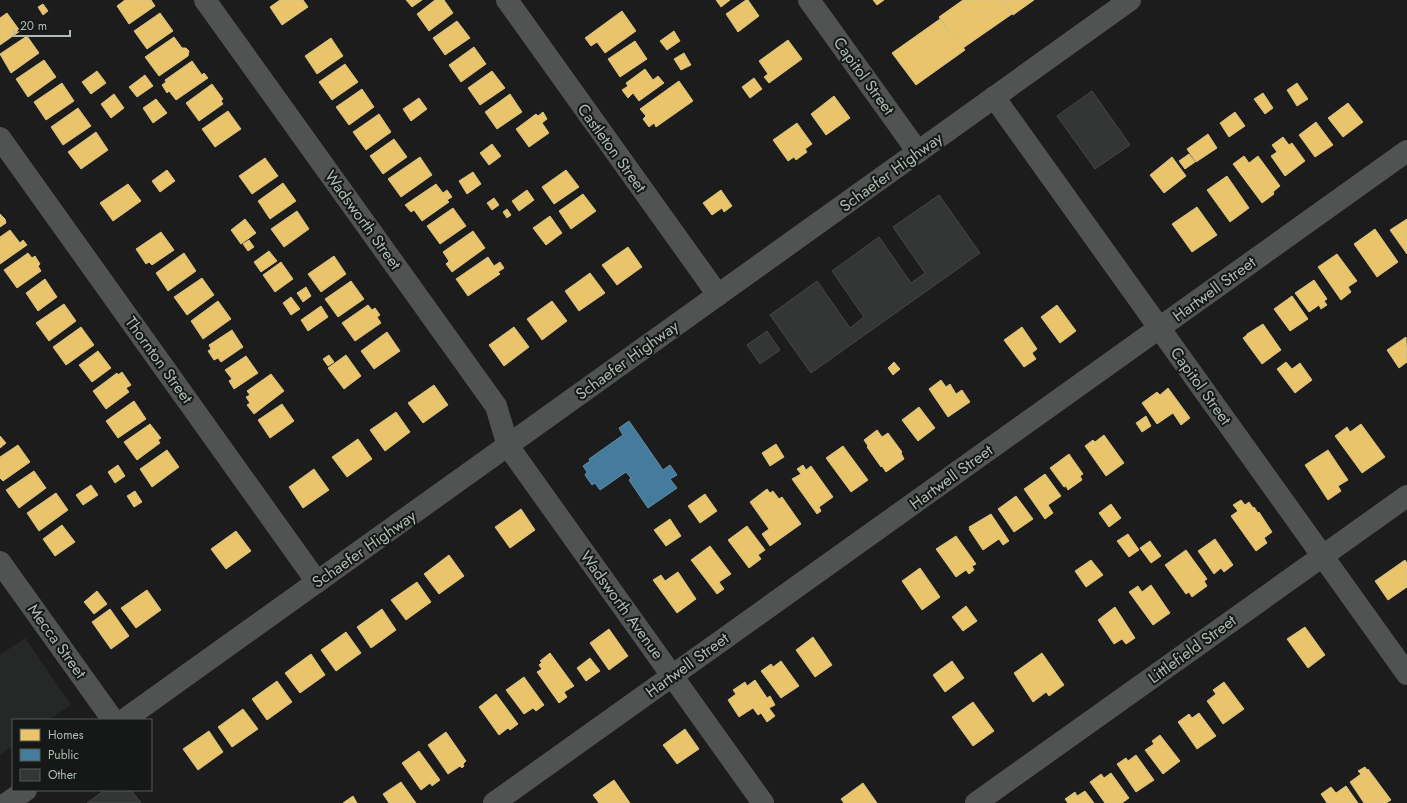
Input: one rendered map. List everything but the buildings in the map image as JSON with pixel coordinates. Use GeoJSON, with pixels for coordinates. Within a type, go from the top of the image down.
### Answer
{"type":"FeatureCollection","features":[{"type":"Feature","properties":{"kind":"street","name":"Wadsworth Street"},"geometry":{"type":"LineString","coordinates":[[205,0],[496,406],[508,446]]}},
{"type":"Feature","properties":{"kind":"street","name":"Castleton Street"},"geometry":{"type":"LineString","coordinates":[[507,0],[718,295]]}},
{"type":"Feature","properties":{"kind":"street","name":"Capitol Street"},"geometry":{"type":"LineString","coordinates":[[809,0],[918,152]]}},
{"type":"Feature","properties":{"kind":"street","name":"Schaefer Highway"},"geometry":{"type":"LineString","coordinates":[[125,719],[918,152],[1121,3]]}},
{"type":"Feature","properties":{"kind":"street","name":"Capitol Street"},"geometry":{"type":"LineString","coordinates":[[994,97],[1407,674]]}},
{"type":"Feature","properties":{"kind":"street","name":"Thornton Street"},"geometry":{"type":"LineString","coordinates":[[0,138],[317,582]]}},
{"type":"Feature","properties":{"kind":"street","name":"Hartwell Street"},"geometry":{"type":"LineString","coordinates":[[494,803],[1407,151]]}},
{"type":"Feature","properties":{"kind":"street","name":"Wadsworth Avenue"},"geometry":{"type":"LineString","coordinates":[[508,446],[763,803]]}},
{"type":"Feature","properties":{"kind":"street","name":"Littlefield Street"},"geometry":{"type":"LineString","coordinates":[[976,803],[1407,496]]}},
{"type":"Feature","properties":{"kind":"street","name":"Mecca Street"},"geometry":{"type":"LineString","coordinates":[[0,562],[113,719]]}},
{"type":"Feature","properties":{"kind":"street"},"geometry":{"type":"LineString","coordinates":[[8,803],[25,791]]}},
{"type":"Feature","properties":{"kind":"shaded area"},"geometry":{"type":"Polygon","coordinates":[[[25,638],[71,705],[50,719],[12,719],[12,747],[0,755],[0,655],[25,638]]]}}]}
